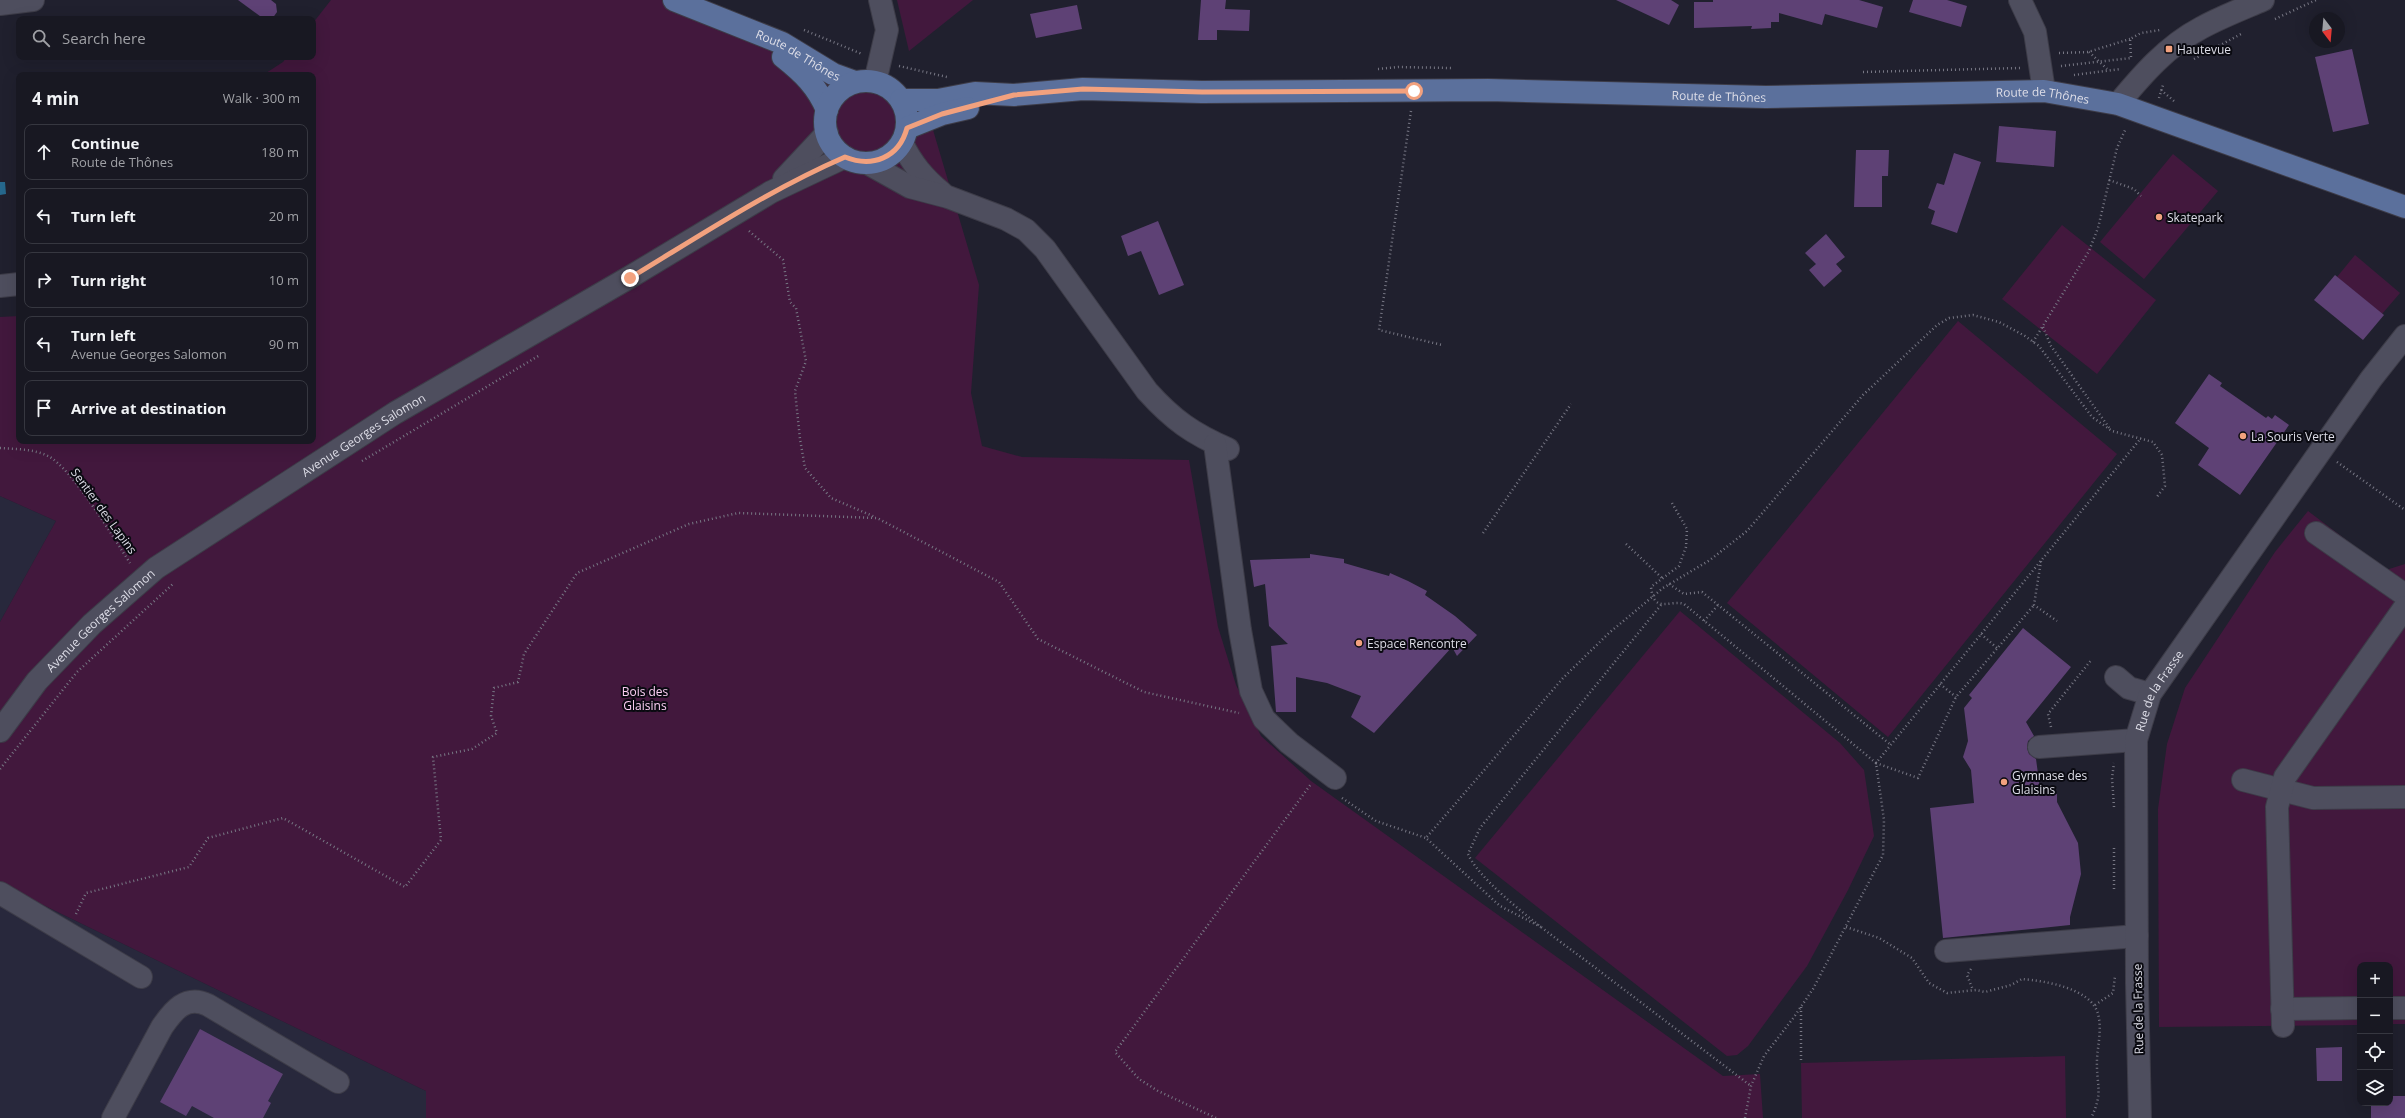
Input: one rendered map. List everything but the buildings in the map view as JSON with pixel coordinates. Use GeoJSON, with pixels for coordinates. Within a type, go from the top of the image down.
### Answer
{"type":"FeatureCollection","features":[{"type":"Feature","properties":{"kind":"main road","name":"Route de Thônes"},"geometry":{"type":"LineString","coordinates":[[674,0],[741,28],[782,43],[833,74],[865,82]]}},
{"type":"Feature","properties":{"kind":"main road","name":"Route de Thônes"},"geometry":{"type":"LineString","coordinates":[[741,28],[807,75],[820,93],[827,110]]}},
{"type":"Feature","properties":{"kind":"main road"},"geometry":{"type":"LineString","coordinates":[[865,82],[889,88],[901,100],[906,114],[904,136],[887,157],[867,163],[845,157],[837,151],[827,133],[825,122],[827,110],[833,98],[843,88],[865,82]]}},
{"type":"Feature","properties":{"kind":"main road","name":"Route de Thônes"},"geometry":{"type":"LineString","coordinates":[[901,100],[938,100],[975,93],[1014,95],[1083,89],[1202,92],[1488,90],[1766,97],[2044,91],[2118,104],[2405,207]]}},
{"type":"Feature","properties":{"kind":"main road","name":"Route de Thônes"},"geometry":{"type":"LineString","coordinates":[[904,136],[942,114],[1014,95]]}},
{"type":"Feature","properties":{"kind":"street"},"geometry":{"type":"LineString","coordinates":[[0,4],[33,0]]}},
{"type":"Feature","properties":{"kind":"street"},"geometry":{"type":"LineString","coordinates":[[865,82],[887,30],[880,0]]}},
{"type":"Feature","properties":{"kind":"street"},"geometry":{"type":"LineString","coordinates":[[2020,0],[2035,32],[2041,62],[2044,91]]}},
{"type":"Feature","properties":{"kind":"street"},"geometry":{"type":"LineString","coordinates":[[2118,104],[2140,77],[2179,42],[2201,28],[2263,0]]}},
{"type":"Feature","properties":{"kind":"street","name":"Avenue Georges Salomon"},"geometry":{"type":"LineString","coordinates":[[771,192],[827,133]]}},
{"type":"Feature","properties":{"kind":"street"},"geometry":{"type":"LineString","coordinates":[[904,136],[911,162],[925,179],[948,197]]}},
{"type":"Feature","properties":{"kind":"street","name":"Avenue Georges Salomon"},"geometry":{"type":"LineString","coordinates":[[0,731],[37,681],[92,624],[156,568],[395,413],[630,278],[771,192],[845,157]]}},
{"type":"Feature","properties":{"kind":"street"},"geometry":{"type":"LineString","coordinates":[[867,163],[910,187],[948,197],[1006,219],[1036,239],[1147,390],[1164,410],[1184,427],[1222,447],[1248,676],[1251,691],[1264,719],[1290,744],[1332,780]]}},
{"type":"Feature","properties":{"kind":"street"},"geometry":{"type":"LineString","coordinates":[[0,286],[16,284]]}},
{"type":"Feature","properties":{"kind":"street","name":"Rue de la Frasse"},"geometry":{"type":"LineString","coordinates":[[2140,1118],[2136,740],[2150,694],[2371,379],[2405,336]]}},
{"type":"Feature","properties":{"kind":"street"},"geometry":{"type":"LineString","coordinates":[[2316,533],[2405,595]]}},
{"type":"Feature","properties":{"kind":"street"},"geometry":{"type":"LineString","coordinates":[[2357,1008],[2282,1017],[2277,807],[2285,777],[2405,607]]}},
{"type":"Feature","properties":{"kind":"street"},"geometry":{"type":"LineString","coordinates":[[2116,678],[2129,688],[2150,694]]}},
{"type":"Feature","properties":{"kind":"street"},"geometry":{"type":"LineString","coordinates":[[2048,746],[2136,740]]}},
{"type":"Feature","properties":{"kind":"street"},"geometry":{"type":"LineString","coordinates":[[2243,780],[2313,798],[2405,797]]}},
{"type":"Feature","properties":{"kind":"street"},"geometry":{"type":"LineString","coordinates":[[0,893],[141,977]]}},
{"type":"Feature","properties":{"kind":"street"},"geometry":{"type":"LineString","coordinates":[[1946,951],[2137,936]]}},
{"type":"Feature","properties":{"kind":"street"},"geometry":{"type":"LineString","coordinates":[[113,1118],[162,1027],[171,1014],[188,1002],[197,1001],[208,1005],[338,1082]]}},
{"type":"Feature","properties":{"kind":"street"},"geometry":{"type":"LineString","coordinates":[[2393,1008],[2405,1008]]}},
{"type":"Feature","properties":{"kind":"path"},"geometry":{"type":"LineString","coordinates":[[2041,62],[2062,52],[2088,52],[2157,29],[2167,30],[2179,42]]}},
{"type":"Feature","properties":{"kind":"path"},"geometry":{"type":"LineString","coordinates":[[2130,39],[2131,58]]}},
{"type":"Feature","properties":{"kind":"path"},"geometry":{"type":"LineString","coordinates":[[2088,52],[2107,70]]}},
{"type":"Feature","properties":{"kind":"path"},"geometry":{"type":"LineString","coordinates":[[2041,62],[2098,61],[2131,58],[2159,59]]}},
{"type":"Feature","properties":{"kind":"path"},"geometry":{"type":"LineString","coordinates":[[2071,79],[2072,75],[2082,72],[2125,69]]}},
{"type":"Feature","properties":{"kind":"path"},"geometry":{"type":"LineString","coordinates":[[2151,117],[2161,90]]}},
{"type":"Feature","properties":{"kind":"path"},"geometry":{"type":"LineString","coordinates":[[1414,91],[1379,330],[1442,344]]}},
{"type":"Feature","properties":{"kind":"path"},"geometry":{"type":"LineString","coordinates":[[2033,342],[2089,251],[2098,228],[2117,148],[2126,128],[2133,130]]}},
{"type":"Feature","properties":{"kind":"path"},"geometry":{"type":"LineString","coordinates":[[2109,180],[2134,189],[2141,196]]}},
{"type":"Feature","properties":{"kind":"path"},"geometry":{"type":"LineString","coordinates":[[742,235],[756,227]]}},
{"type":"Feature","properties":{"kind":"path"},"geometry":{"type":"LineString","coordinates":[[749,231],[783,260],[790,302],[796,308],[806,361],[795,391],[800,439],[805,468],[831,498],[877,518],[999,582],[1038,639],[1144,692],[1264,719]]}},
{"type":"Feature","properties":{"kind":"path"},"geometry":{"type":"LineString","coordinates":[[1426,838],[1563,678],[1609,633],[1654,596],[1670,584],[1710,560],[1747,532],[1863,396],[1937,325],[1949,318],[1973,315],[1999,322],[2033,342],[2039,346],[2092,417],[2112,431],[2153,442],[2162,455],[2165,486],[2156,498]]}},
{"type":"Feature","properties":{"kind":"path"},"geometry":{"type":"LineString","coordinates":[[2043,328],[2051,346],[2112,431]]}},
{"type":"Feature","properties":{"kind":"path"},"geometry":{"type":"LineString","coordinates":[[360,462],[543,353]]}},
{"type":"Feature","properties":{"kind":"path"},"geometry":{"type":"LineString","coordinates":[[1482,533],[1571,404]]}},
{"type":"Feature","properties":{"kind":"path"},"geometry":{"type":"LineString","coordinates":[[1745,1118],[1750,1086],[1764,1056],[1801,1007],[1846,927],[1883,855],[1884,820],[1876,763],[2141,438]]}},
{"type":"Feature","properties":{"kind":"path","name":"Sentier des Lapins"},"geometry":{"type":"LineString","coordinates":[[0,448],[31,451],[49,456],[86,497],[141,580]]}},
{"type":"Feature","properties":{"kind":"path"},"geometry":{"type":"LineString","coordinates":[[2333,459],[2405,510]]}},
{"type":"Feature","properties":{"kind":"path"},"geometry":{"type":"LineString","coordinates":[[1672,504],[1687,529],[1686,547],[1679,566],[1651,587],[1654,596],[1661,605],[1667,606],[1678,602],[1684,604],[1876,763],[1918,778],[1956,697],[2034,605],[2041,560]]}},
{"type":"Feature","properties":{"kind":"path"},"geometry":{"type":"LineString","coordinates":[[67,932],[86,893],[190,867],[208,838],[283,818],[405,887],[441,840],[433,757],[472,749],[497,733],[491,716],[494,688],[518,682],[524,654],[577,573],[689,524],[738,513],[877,518]]}},
{"type":"Feature","properties":{"kind":"path"},"geometry":{"type":"LineString","coordinates":[[1626,544],[1662,578]]}},
{"type":"Feature","properties":{"kind":"path"},"geometry":{"type":"LineString","coordinates":[[0,769],[77,672],[178,578]]}},
{"type":"Feature","properties":{"kind":"path"},"geometry":{"type":"LineString","coordinates":[[1670,584],[1676,591],[1684,594],[1702,592],[1891,745]]}},
{"type":"Feature","properties":{"kind":"path"},"geometry":{"type":"LineString","coordinates":[[1661,605],[1480,828],[1469,848],[1470,859],[1487,880],[1541,927],[1750,1086]]}},
{"type":"Feature","properties":{"kind":"path"},"geometry":{"type":"LineString","coordinates":[[1704,621],[1718,605]]}},
{"type":"Feature","properties":{"kind":"path"},"geometry":{"type":"LineString","coordinates":[[2034,605],[2057,621]]}},
{"type":"Feature","properties":{"kind":"path"},"geometry":{"type":"LineString","coordinates":[[1981,634],[1997,648]]}},
{"type":"Feature","properties":{"kind":"path"},"geometry":{"type":"LineString","coordinates":[[2048,746],[2048,714],[2092,659]]}},
{"type":"Feature","properties":{"kind":"path"},"geometry":{"type":"LineString","coordinates":[[1940,684],[1956,697]]}},
{"type":"Feature","properties":{"kind":"path"},"geometry":{"type":"LineString","coordinates":[[1216,1118],[1158,1091],[1139,1079],[1115,1052],[1332,780],[1376,821],[1426,838],[1500,906],[1541,927]]}},
{"type":"Feature","properties":{"kind":"path"},"geometry":{"type":"LineString","coordinates":[[1846,927],[1879,938],[1912,958],[1929,983],[1947,993],[1976,990],[1985,992],[2011,985],[2022,979],[2080,992],[2094,1005],[2098,1015],[2099,1036],[2097,1060],[2099,1100],[2091,1118]]}},
{"type":"Feature","properties":{"kind":"path"},"geometry":{"type":"LineString","coordinates":[[2094,1005],[2113,993],[2115,972]]}},
{"type":"Feature","properties":{"kind":"path"},"geometry":{"type":"LineString","coordinates":[[1801,1007],[1801,1063]]}},
{"type":"Feature","properties":{"kind":"shaded area"},"geometry":{"type":"Polygon","coordinates":[[[0,496],[56,521],[0,622],[0,496]]]}},
{"type":"Feature","properties":{"kind":"shaded area"},"geometry":{"type":"Polygon","coordinates":[[[0,884],[426,1091],[426,1118],[0,1118],[0,884]]]}},
{"type":"Feature","properties":{"kind":"green space","name":"Bois des Glaisins"},"geometry":{"type":"Polygon","coordinates":[[[331,0],[674,0],[925,103],[979,285],[971,393],[982,446],[1022,457],[1189,460],[1218,627],[1236,685],[1261,736],[1311,781],[1723,1076],[1760,1074],[1763,1118],[426,1118],[426,1091],[0,884],[0,622],[56,521],[0,496],[0,317],[16,316],[16,444],[316,444],[316,72],[268,72],[285,60],[316,60],[316,19],[331,0]]]}},
{"type":"Feature","properties":{"kind":"green space"},"geometry":{"type":"Polygon","coordinates":[[[897,0],[973,0],[909,51],[897,0]]]}},
{"type":"Feature","properties":{"kind":"green space","name":"Skatepark"},"geometry":{"type":"Polygon","coordinates":[[[2173,154],[2218,191],[2144,279],[2100,242],[2173,154]]]}},
{"type":"Feature","properties":{"kind":"green space"},"geometry":{"type":"Polygon","coordinates":[[[2062,225],[2156,300],[2097,374],[2002,299],[2062,225]]]}},
{"type":"Feature","properties":{"kind":"green space"},"geometry":{"type":"Polygon","coordinates":[[[2355,255],[2400,293],[2382,314],[2337,277],[2355,255]]]}},
{"type":"Feature","properties":{"kind":"green space"},"geometry":{"type":"Polygon","coordinates":[[[1958,321],[2117,454],[1888,737],[1727,603],[1958,321]]]}},
{"type":"Feature","properties":{"kind":"green space"},"geometry":{"type":"Polygon","coordinates":[[[2308,511],[2386,570],[2405,564],[2405,1024],[2393,1024],[2393,962],[2357,962],[2357,1025],[2159,1027],[2158,809],[2167,744],[2185,688],[2275,552],[2308,511]]]}},
{"type":"Feature","properties":{"kind":"green space"},"geometry":{"type":"Polygon","coordinates":[[[1680,611],[1840,743],[1864,770],[1874,836],[1848,890],[1807,966],[1748,1046],[1737,1055],[1727,1056],[1475,858],[1680,611]]]}},
{"type":"Feature","properties":{"kind":"green space"},"geometry":{"type":"Polygon","coordinates":[[[2065,1056],[2066,1118],[1802,1118],[1801,1063],[2065,1056]]]}},
{"type":"Feature","properties":{"kind":"water"},"geometry":{"type":"Polygon","coordinates":[[[0,182],[5,182],[6,194],[0,195],[0,182]]]}},
{"type":"Feature","properties":{"kind":"place","name":"Hautevue"},"geometry":{"type":"Point","coordinates":[2169,49]}},
{"type":"Feature","properties":{"kind":"place","name":"Skatepark"},"geometry":{"type":"Point","coordinates":[2159,217]}},
{"type":"Feature","properties":{"kind":"place","name":"La Souris Verte"},"geometry":{"type":"Point","coordinates":[2243,436]}},
{"type":"Feature","properties":{"kind":"place","name":"Espace Rencontre"},"geometry":{"type":"Point","coordinates":[1359,643]}},
{"type":"Feature","properties":{"kind":"place","name":"Gymnase des Glaisins"},"geometry":{"type":"Point","coordinates":[2004,782]}},
{"type":"Feature","properties":{"kind":"route"},"geometry":{"type":"LineString","coordinates":[[630,278],[771,192],[813,171],[845,157],[856,162],[867,163],[877,161],[887,157],[895,151],[902,143],[907,128],[942,114],[1014,95],[1083,89],[1202,92],[1414,91]]}}]}
